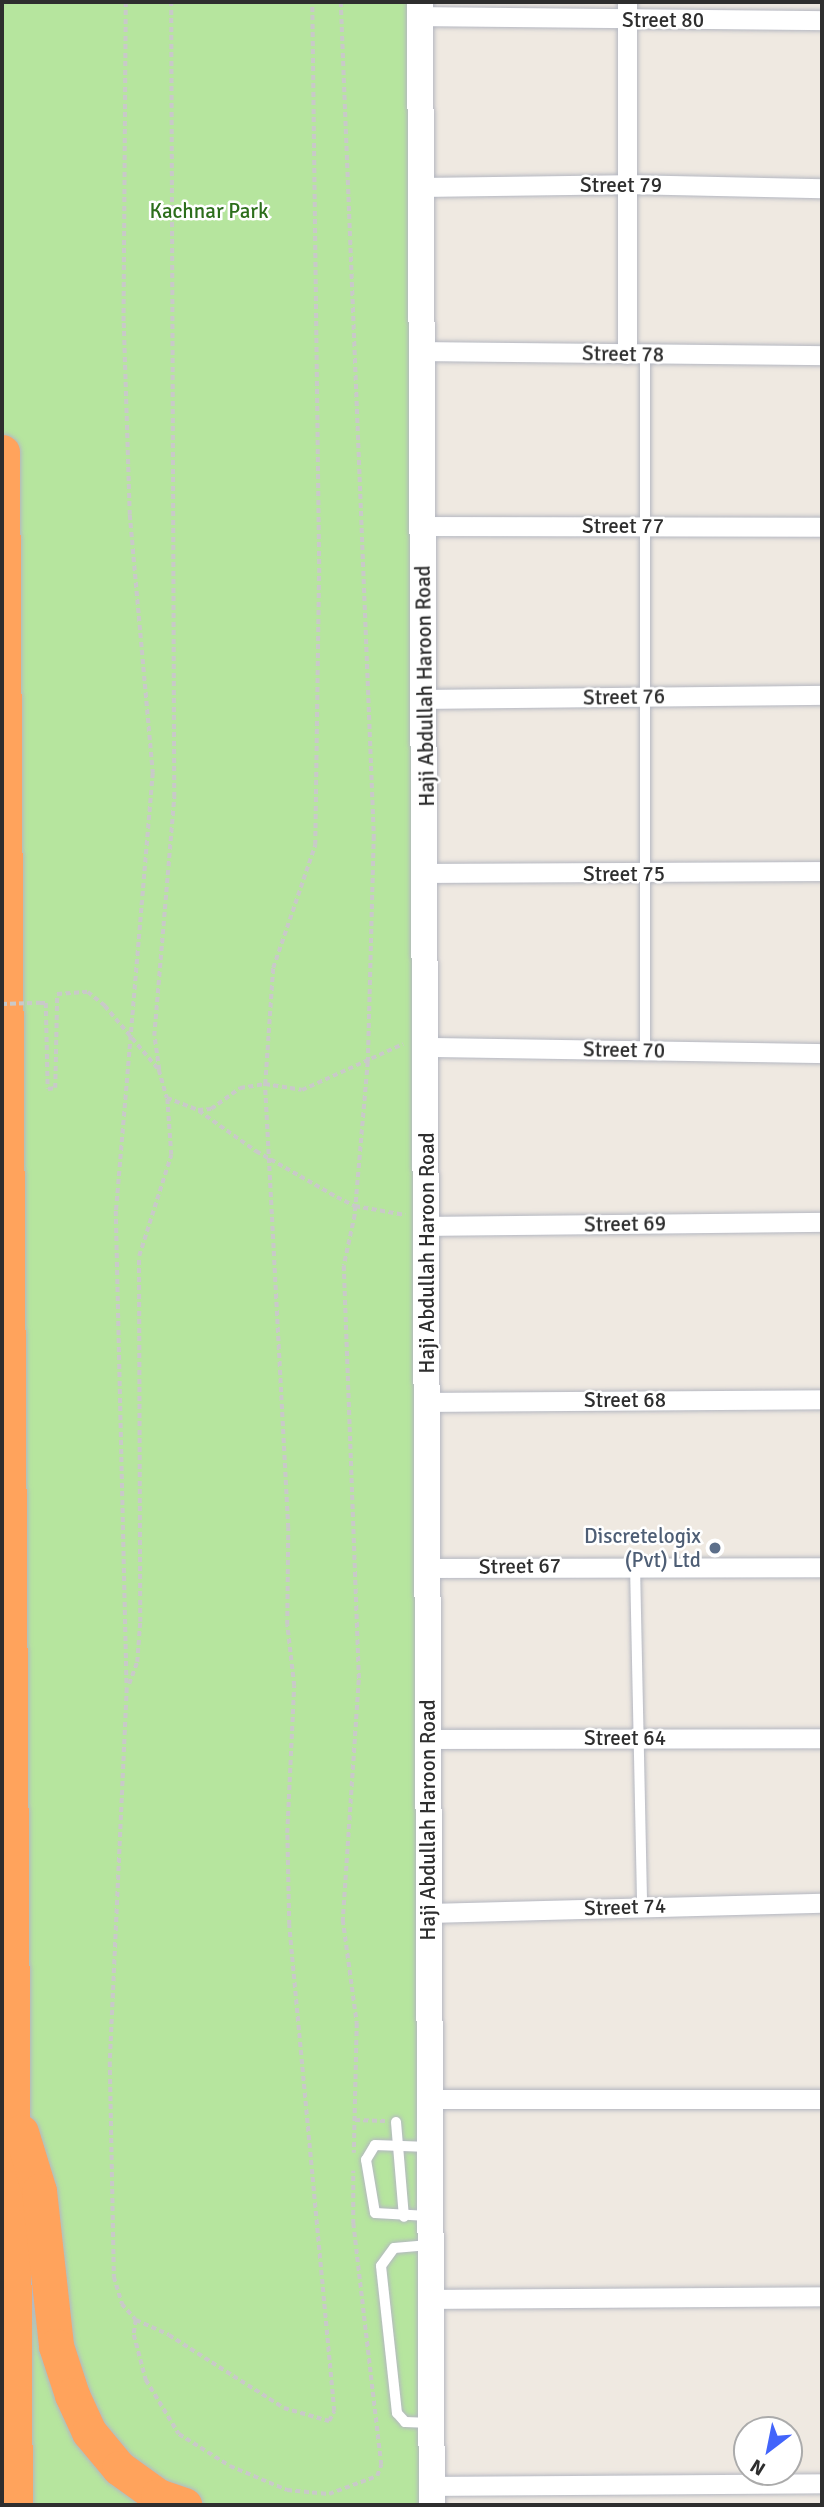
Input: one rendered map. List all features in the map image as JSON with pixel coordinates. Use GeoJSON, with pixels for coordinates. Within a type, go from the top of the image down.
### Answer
{"type":"FeatureCollection","features":[{"type":"Feature","properties":{"kind":"highway"},"geometry":{"type":"LineString","coordinates":[[2,452],[9,2092],[15,2505]]}},
{"type":"Feature","properties":{"kind":"highway"},"geometry":{"type":"LineString","coordinates":[[9,2092],[39,2192],[56,2346],[72,2395],[89,2431],[119,2468],[158,2496],[184,2505]]}},
{"type":"Feature","properties":{"kind":"street","name":"Street 80"},"geometry":{"type":"LineString","coordinates":[[420,9],[627,11],[822,20]]}},
{"type":"Feature","properties":{"kind":"street","name":"Haji Abdullah Haroon Road"},"geometry":{"type":"LineString","coordinates":[[420,9],[426,699],[429,2147],[417,2216],[430,2245],[432,2496]]}},
{"type":"Feature","properties":{"kind":"street"},"geometry":{"type":"LineString","coordinates":[[627,11],[624,184],[636,355]]}},
{"type":"Feature","properties":{"kind":"street","name":"Street 79"},"geometry":{"type":"LineString","coordinates":[[420,187],[624,184],[822,188]]}},
{"type":"Feature","properties":{"kind":"street","name":"Street 78"},"geometry":{"type":"LineString","coordinates":[[424,351],[822,355]]}},
{"type":"Feature","properties":{"kind":"street","name":"Street 77"},"geometry":{"type":"LineString","coordinates":[[423,526],[822,527]]}},
{"type":"Feature","properties":{"kind":"street","name":"Street 76"},"geometry":{"type":"LineString","coordinates":[[426,699],[822,695]]}},
{"type":"Feature","properties":{"kind":"street","name":"Street 75"},"geometry":{"type":"LineString","coordinates":[[426,873],[646,874],[822,871]]}},
{"type":"Feature","properties":{"kind":"street","name":"Street 70"},"geometry":{"type":"LineString","coordinates":[[427,1046],[822,1053]]}},
{"type":"Feature","properties":{"kind":"street","name":"Street 69"},"geometry":{"type":"LineString","coordinates":[[428,1223],[822,1223]]}},
{"type":"Feature","properties":{"kind":"street","name":"Street 68"},"geometry":{"type":"LineString","coordinates":[[427,1402],[822,1399]]}},
{"type":"Feature","properties":{"kind":"street","name":"Street 67"},"geometry":{"type":"LineString","coordinates":[[427,1568],[635,1564],[822,1567]]}},
{"type":"Feature","properties":{"kind":"street","name":"Street 64"},"geometry":{"type":"LineString","coordinates":[[428,1739],[822,1738]]}},
{"type":"Feature","properties":{"kind":"street","name":"Street 74"},"geometry":{"type":"LineString","coordinates":[[428,1913],[822,1903]]}},
{"type":"Feature","properties":{"kind":"street"},"geometry":{"type":"LineString","coordinates":[[428,2099],[822,2099]]}},
{"type":"Feature","properties":{"kind":"street"},"geometry":{"type":"LineString","coordinates":[[430,2299],[822,2296]]}},
{"type":"Feature","properties":{"kind":"street"},"geometry":{"type":"LineString","coordinates":[[432,2496],[822,2483]]}},
{"type":"Feature","properties":{"kind":"lane"},"geometry":{"type":"LineString","coordinates":[[636,355],[644,525],[645,1050]]}},
{"type":"Feature","properties":{"kind":"lane"},"geometry":{"type":"LineString","coordinates":[[635,1564],[642,1906]]}},
{"type":"Feature","properties":{"kind":"lane"},"geometry":{"type":"LineString","coordinates":[[396,2122],[398,2144],[417,2216],[379,2216],[372,2209],[366,2160],[375,2145],[398,2144],[429,2147]]}},
{"type":"Feature","properties":{"kind":"lane"},"geometry":{"type":"LineString","coordinates":[[430,2245],[394,2248],[382,2266],[397,2413],[405,2422],[431,2423]]}},
{"type":"Feature","properties":{"kind":"path"},"geometry":{"type":"LineString","coordinates":[[126,2],[124,323],[130,501],[153,773],[128,1033],[116,1211],[127,1688],[110,2062],[114,2277],[122,2304],[136,2320],[169,2335],[285,2408],[319,2421],[334,2417],[289,1925],[286,1833],[294,1686],[287,1625],[288,1528],[265,1084],[274,968],[315,845],[319,573],[312,2]]}},
{"type":"Feature","properties":{"kind":"path"},"geometry":{"type":"LineString","coordinates":[[127,1688],[137,1662],[140,1622],[139,1256],[171,1155],[167,1098],[154,1036],[174,797],[171,2]]}},
{"type":"Feature","properties":{"kind":"path"},"geometry":{"type":"LineString","coordinates":[[136,2320],[134,2336],[146,2380],[179,2434],[230,2466],[287,2490],[329,2494],[377,2476],[381,2465],[353,2224],[357,2022],[343,1920],[359,1680],[344,1266],[355,1206],[368,1062],[373,742],[341,2]]}},
{"type":"Feature","properties":{"kind":"path"},"geometry":{"type":"LineString","coordinates":[[2,1004],[46,1003],[48,1089],[55,1088],[57,994],[88,992],[159,1070]]}},
{"type":"Feature","properties":{"kind":"path"},"geometry":{"type":"LineString","coordinates":[[198,1110],[211,1108],[240,1088],[265,1084],[302,1090],[368,1062],[404,1043],[427,1046]]}},
{"type":"Feature","properties":{"kind":"path"},"geometry":{"type":"LineString","coordinates":[[167,1098],[198,1110],[269,1158],[355,1206],[428,1223]]}},
{"type":"Feature","properties":{"kind":"path"},"geometry":{"type":"LineString","coordinates":[[355,2120],[396,2122]]}},
{"type":"Feature","properties":{"kind":"green space","name":"Kachnar Park"},"geometry":{"type":"Polygon","coordinates":[[[2,2],[419,2],[419,2505],[2,2505],[2,2]]]}},
{"type":"Feature","properties":{"kind":"place","name":"Discretelogix (Pvt) Ltd"},"geometry":{"type":"Point","coordinates":[715,1548]}}]}
